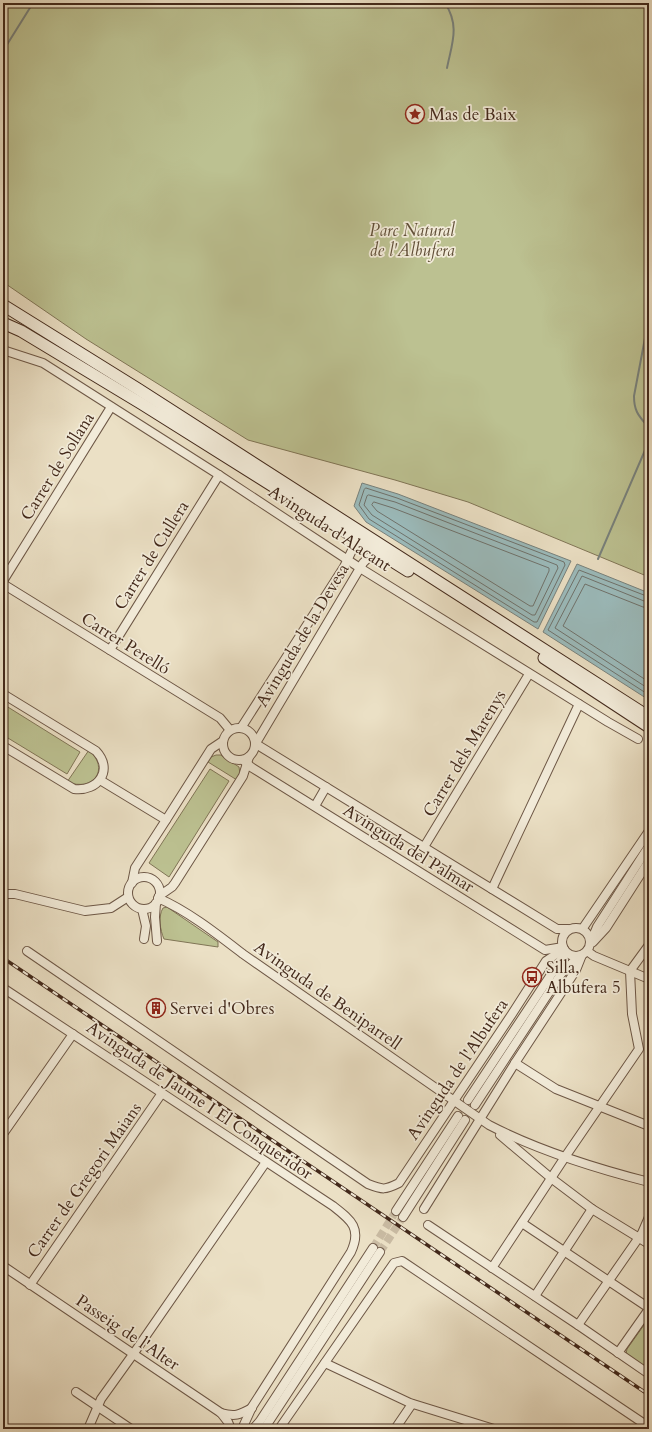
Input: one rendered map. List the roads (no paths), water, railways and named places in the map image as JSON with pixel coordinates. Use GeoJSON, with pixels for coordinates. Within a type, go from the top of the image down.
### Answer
{"type":"FeatureCollection","features":[{"type":"Feature","properties":{"kind":"main road","name":"Avinguda d'Alacant"},"geometry":{"type":"LineString","coordinates":[[3,305],[145,394],[649,717]]}},
{"type":"Feature","properties":{"kind":"main road","name":"Avinguda d'Alacant"},"geometry":{"type":"LineString","coordinates":[[3,323],[21,331],[142,404],[463,606],[649,727]]}},
{"type":"Feature","properties":{"kind":"street","name":"Avinguda d'Alacant"},"geometry":{"type":"LineString","coordinates":[[3,350],[43,362],[360,568],[529,674],[638,739]]}},
{"type":"Feature","properties":{"kind":"street","name":"Carrer de Sollana"},"geometry":{"type":"LineString","coordinates":[[3,583],[112,407]]}},
{"type":"Feature","properties":{"kind":"street","name":"Carrer de Cullera"},"geometry":{"type":"LineString","coordinates":[[110,650],[219,475]]}},
{"type":"Feature","properties":{"kind":"street","name":"Avinguda de la Devesa"},"geometry":{"type":"LineString","coordinates":[[241,728],[348,560],[355,544],[353,537]]}},
{"type":"Feature","properties":{"kind":"street","name":"Avinguda de la Devesa"},"geometry":{"type":"LineString","coordinates":[[256,743],[360,568],[368,558],[384,556]]}},
{"type":"Feature","properties":{"kind":"street","name":"Carrer Perelló"},"geometry":{"type":"LineString","coordinates":[[3,583],[220,718],[230,730]]}},
{"type":"Feature","properties":{"kind":"street","name":"Carrer dels Marenys"},"geometry":{"type":"LineString","coordinates":[[424,847],[529,674]]}},
{"type":"Feature","properties":{"kind":"street"},"geometry":{"type":"LineString","coordinates":[[3,694],[96,751],[103,763],[102,774],[100,780],[96,784],[81,790],[74,789],[3,746]]}},
{"type":"Feature","properties":{"kind":"street"},"geometry":{"type":"LineString","coordinates":[[492,889],[579,704]]}},
{"type":"Feature","properties":{"kind":"street"},"geometry":{"type":"LineString","coordinates":[[223,741],[211,749],[135,868],[132,883],[128,892],[128,897],[134,906],[142,909],[148,909],[175,884],[244,776],[246,760],[252,754],[256,743],[252,733],[247,729],[241,728],[230,730],[224,737],[223,741],[225,753],[229,757],[236,760],[246,760]]}},
{"type":"Feature","properties":{"kind":"street","name":"Avinguda del Palmar"},"geometry":{"type":"LineString","coordinates":[[256,743],[557,929],[568,930]]}},
{"type":"Feature","properties":{"kind":"street","name":"Avinguda del Palmar"},"geometry":{"type":"LineString","coordinates":[[246,760],[314,806],[545,950],[564,950]]}},
{"type":"Feature","properties":{"kind":"street"},"geometry":{"type":"LineString","coordinates":[[100,780],[166,820]]}},
{"type":"Feature","properties":{"kind":"street"},"geometry":{"type":"LineString","coordinates":[[314,806],[326,787]]}},
{"type":"Feature","properties":{"kind":"street"},"geometry":{"type":"LineString","coordinates":[[583,928],[649,830]]}},
{"type":"Feature","properties":{"kind":"street","name":"Avinguda de l'Albufera"},"geometry":{"type":"LineString","coordinates":[[424,1209],[515,1062],[576,970],[597,927],[649,846]]}},
{"type":"Feature","properties":{"kind":"street"},"geometry":{"type":"LineString","coordinates":[[586,949],[589,934],[583,928],[575,927],[568,930],[563,937],[564,950],[574,956],[586,949],[606,928],[649,861]]}},
{"type":"Feature","properties":{"kind":"street"},"geometry":{"type":"LineString","coordinates":[[132,883],[135,880],[142,878],[150,879],[157,885],[158,899],[155,917],[157,941]]}},
{"type":"Feature","properties":{"kind":"street"},"geometry":{"type":"LineString","coordinates":[[3,894],[15,894],[85,912],[111,908],[128,897]]}},
{"type":"Feature","properties":{"kind":"street","name":"Avinguda de Beniparrell"},"geometry":{"type":"LineString","coordinates":[[158,899],[170,904],[221,937],[243,954],[489,1125]]}},
{"type":"Feature","properties":{"kind":"street"},"geometry":{"type":"LineString","coordinates":[[142,909],[146,926],[144,939]]}},
{"type":"Feature","properties":{"kind":"street"},"geometry":{"type":"LineString","coordinates":[[492,1268],[565,1157],[639,1049],[632,1014],[630,971],[649,945]]}},
{"type":"Feature","properties":{"kind":"street"},"geometry":{"type":"LineString","coordinates":[[586,949],[594,956],[649,979]]}},
{"type":"Feature","properties":{"kind":"street","name":"Avinguda de l'Albufera"},"geometry":{"type":"LineString","coordinates":[[564,950],[472,1102],[564,970],[586,949]]}},
{"type":"Feature","properties":{"kind":"street","name":"Avinguda de l'Albufera"},"geometry":{"type":"LineString","coordinates":[[368,1184],[378,1188],[388,1189],[399,1183],[546,961],[564,950]]}},
{"type":"Feature","properties":{"kind":"street","name":"Avinguda de Jaume I El Conqueridor"},"geometry":{"type":"LineString","coordinates":[[27,951],[368,1184]]}},
{"type":"Feature","properties":{"kind":"street","name":"Avinguda de Jaume I El Conqueridor"},"geometry":{"type":"LineString","coordinates":[[3,988],[333,1206],[350,1220],[356,1235],[355,1245],[352,1252],[252,1407]]}},
{"type":"Feature","properties":{"kind":"street"},"geometry":{"type":"LineString","coordinates":[[3,1134],[73,1034]]}},
{"type":"Feature","properties":{"kind":"street"},"geometry":{"type":"LineString","coordinates":[[515,1062],[556,1089],[649,1126]]}},
{"type":"Feature","properties":{"kind":"street","name":"Carrer de Gregori Maians"},"geometry":{"type":"LineString","coordinates":[[30,1285],[162,1093]]}},
{"type":"Feature","properties":{"kind":"street","name":"Avinguda de l'Albufera"},"geometry":{"type":"LineString","coordinates":[[396,1211],[461,1118],[403,1216]]}},
{"type":"Feature","properties":{"kind":"street"},"geometry":{"type":"LineString","coordinates":[[489,1125],[511,1136],[565,1157],[610,1172],[649,1182]]}},
{"type":"Feature","properties":{"kind":"street"},"geometry":{"type":"LineString","coordinates":[[489,1125],[551,1178],[592,1209],[649,1244]]}},
{"type":"Feature","properties":{"kind":"street"},"geometry":{"type":"LineString","coordinates":[[88,1429],[101,1399],[266,1162]]}},
{"type":"Feature","properties":{"kind":"street"},"geometry":{"type":"LineString","coordinates":[[535,1296],[592,1209]]}},
{"type":"Feature","properties":{"kind":"street"},"geometry":{"type":"LineString","coordinates":[[578,1325],[639,1238],[649,1217]]}},
{"type":"Feature","properties":{"kind":"street"},"geometry":{"type":"LineString","coordinates":[[522,1223],[649,1309],[618,1353]]}},
{"type":"Feature","properties":{"kind":"street"},"geometry":{"type":"LineString","coordinates":[[428,1225],[649,1374]]}},
{"type":"Feature","properties":{"kind":"street"},"geometry":{"type":"LineString","coordinates":[[253,1429],[260,1421],[376,1250],[264,1429]]}},
{"type":"Feature","properties":{"kind":"street"},"geometry":{"type":"LineString","coordinates":[[279,1429],[394,1263],[399,1261],[405,1263],[649,1427]]}},
{"type":"Feature","properties":{"kind":"street","name":"Passeig de l'Alter"},"geometry":{"type":"LineString","coordinates":[[3,1266],[221,1413],[231,1429]]}},
{"type":"Feature","properties":{"kind":"street"},"geometry":{"type":"LineString","coordinates":[[325,1363],[412,1404],[494,1429]]}},
{"type":"Feature","properties":{"kind":"street"},"geometry":{"type":"LineString","coordinates":[[76,1392],[131,1429]]}},
{"type":"Feature","properties":{"kind":"street"},"geometry":{"type":"LineString","coordinates":[[395,1429],[412,1404]]}},
{"type":"Feature","properties":{"kind":"street"},"geometry":{"type":"LineString","coordinates":[[221,1413],[238,1415],[252,1407]]}},
{"type":"Feature","properties":{"kind":"street"},"geometry":{"type":"LineString","coordinates":[[242,1429],[252,1407]]}},
{"type":"Feature","properties":{"kind":"water"},"geometry":{"type":"Polygon","coordinates":[[[362,483],[398,494],[571,561],[538,629],[366,522],[354,506],[362,483]]]}},
{"type":"Feature","properties":{"kind":"water"},"geometry":{"type":"Polygon","coordinates":[[[577,564],[649,593],[649,700],[543,632],[577,564]]]}},
{"type":"Feature","properties":{"kind":"waterway"},"geometry":{"type":"LineString","coordinates":[[3,51],[33,3]]}},
{"type":"Feature","properties":{"kind":"waterway"},"geometry":{"type":"LineString","coordinates":[[445,3],[450,11],[454,27],[453,43],[447,68]]}},
{"type":"Feature","properties":{"kind":"waterway"},"geometry":{"type":"LineString","coordinates":[[649,317],[634,396],[638,414],[649,428]]}},
{"type":"Feature","properties":{"kind":"waterway"},"geometry":{"type":"LineString","coordinates":[[598,559],[649,441]]}},
{"type":"Feature","properties":{"kind":"tunnel"},"geometry":{"type":"LineString","coordinates":[[373,1248],[396,1211]]}},
{"type":"Feature","properties":{"kind":"tunnel"},"geometry":{"type":"LineString","coordinates":[[380,1252],[403,1217]]}},
{"type":"Feature","properties":{"kind":"railway"},"geometry":{"type":"LineString","coordinates":[[3,958],[649,1395]]}},
{"type":"Feature","properties":{"kind":"place","name":"Mas de Baix"},"geometry":{"type":"Point","coordinates":[415,114]}},
{"type":"Feature","properties":{"kind":"place","name":"Silla, Albufera 5"},"geometry":{"type":"Point","coordinates":[532,977]}},
{"type":"Feature","properties":{"kind":"place","name":"Servei d'Obres"},"geometry":{"type":"Point","coordinates":[156,1008]}},
{"type":"Feature","properties":{"kind":"park label","name":"Parc Natural de l'Albufera"},"geometry":{"type":"Point","coordinates":[412,240]}}]}
